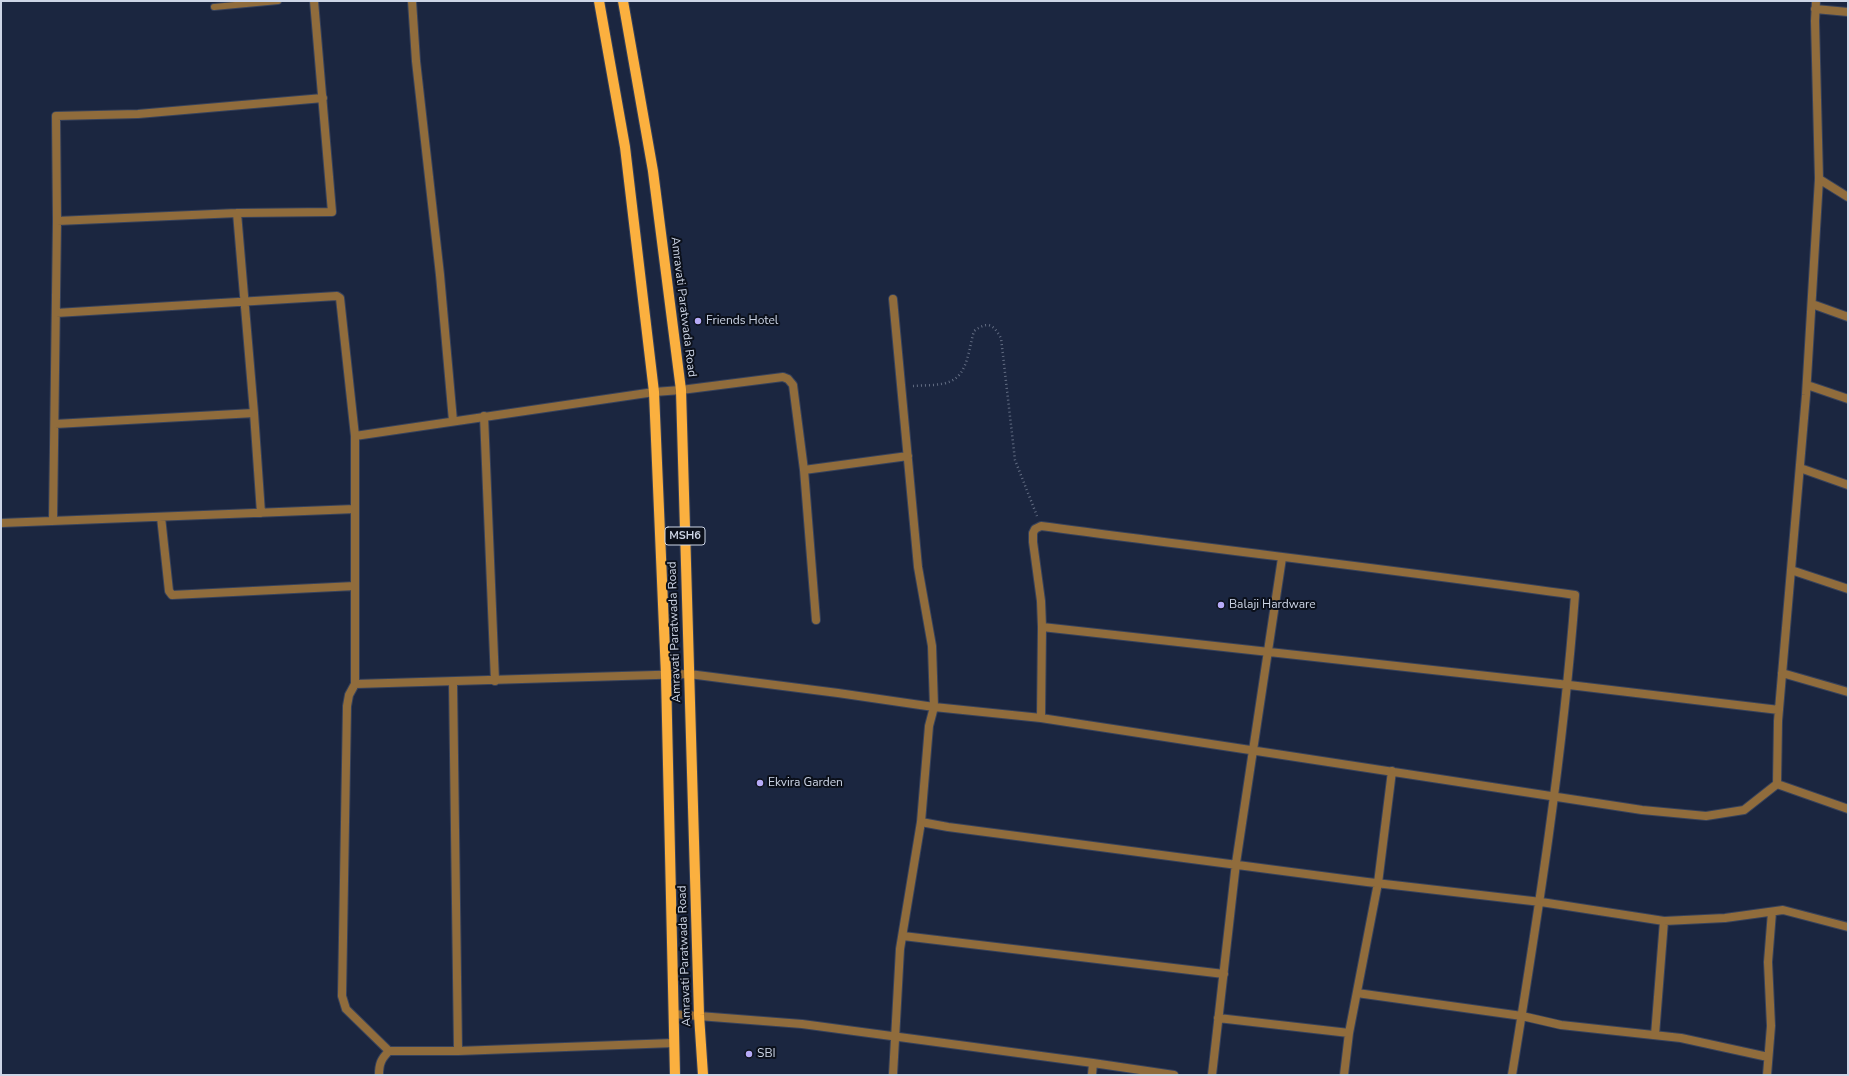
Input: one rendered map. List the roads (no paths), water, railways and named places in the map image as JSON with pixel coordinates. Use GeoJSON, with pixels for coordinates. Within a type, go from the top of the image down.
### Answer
{"type":"FeatureCollection","features":[{"type":"Feature","properties":{"kind":"main road","name":"Amravati Paratwada Road"},"geometry":{"type":"LineString","coordinates":[[599,1],[625,147],[654,392],[666,675],[673,1043],[675,1075]]}},
{"type":"Feature","properties":{"kind":"main road","name":"Amravati Paratwada Road"},"geometry":{"type":"LineString","coordinates":[[623,1],[653,171],[681,390],[699,1015],[703,1075]]}},
{"type":"Feature","properties":{"kind":"street"},"geometry":{"type":"LineString","coordinates":[[57,221],[237,213],[332,212],[314,1]]}},
{"type":"Feature","properties":{"kind":"street"},"geometry":{"type":"LineString","coordinates":[[412,1],[416,61],[440,275],[453,421]]}},
{"type":"Feature","properties":{"kind":"street"},"geometry":{"type":"LineString","coordinates":[[1777,784],[1779,710],[1807,386],[1819,179],[1816,5],[1848,12]]}},
{"type":"Feature","properties":{"kind":"street"},"geometry":{"type":"LineString","coordinates":[[53,521],[57,221],[56,116],[138,114],[323,98]]}},
{"type":"Feature","properties":{"kind":"street"},"geometry":{"type":"LineString","coordinates":[[1819,179],[1848,197]]}},
{"type":"Feature","properties":{"kind":"street"},"geometry":{"type":"LineString","coordinates":[[237,213],[261,513]]}},
{"type":"Feature","properties":{"kind":"street"},"geometry":{"type":"LineString","coordinates":[[56,313],[337,296],[340,298],[355,436],[355,684],[349,695],[347,706],[342,996],[346,1009],[389,1051],[458,1051],[673,1043]]}},
{"type":"Feature","properties":{"kind":"street"},"geometry":{"type":"LineString","coordinates":[[893,299],[918,567],[932,646],[934,707],[929,726],[921,822],[900,949],[893,1075]]}},
{"type":"Feature","properties":{"kind":"street"},"geometry":{"type":"LineString","coordinates":[[1812,304],[1848,317]]}},
{"type":"Feature","properties":{"kind":"street"},"geometry":{"type":"LineString","coordinates":[[355,436],[654,392],[783,378],[793,384],[804,470],[816,620]]}},
{"type":"Feature","properties":{"kind":"street"},"geometry":{"type":"LineString","coordinates":[[1807,386],[1848,399]]}},
{"type":"Feature","properties":{"kind":"street"},"geometry":{"type":"LineString","coordinates":[[55,424],[254,413]]}},
{"type":"Feature","properties":{"kind":"street"},"geometry":{"type":"LineString","coordinates":[[484,416],[495,681]]}},
{"type":"Feature","properties":{"kind":"street"},"geometry":{"type":"LineString","coordinates":[[804,470],[908,456]]}},
{"type":"Feature","properties":{"kind":"street"},"geometry":{"type":"LineString","coordinates":[[1800,468],[1848,485]]}},
{"type":"Feature","properties":{"kind":"street"},"geometry":{"type":"LineString","coordinates":[[1,523],[355,509]]}},
{"type":"Feature","properties":{"kind":"street"},"geometry":{"type":"LineString","coordinates":[[161,517],[169,591],[172,595],[355,586]]}},
{"type":"Feature","properties":{"kind":"street"},"geometry":{"type":"LineString","coordinates":[[1041,718],[1041,602],[1033,542],[1033,533],[1035,529],[1041,526],[1282,558],[1412,572],[1576,595],[1568,685],[1541,902],[1512,1075]]}},
{"type":"Feature","properties":{"kind":"street"},"geometry":{"type":"LineString","coordinates":[[1212,1075],[1236,865],[1282,558]]}},
{"type":"Feature","properties":{"kind":"street"},"geometry":{"type":"LineString","coordinates":[[1791,570],[1848,589]]}},
{"type":"Feature","properties":{"kind":"street"},"geometry":{"type":"LineString","coordinates":[[1042,627],[1568,685],[1779,710]]}},
{"type":"Feature","properties":{"kind":"street"},"geometry":{"type":"LineString","coordinates":[[1782,673],[1848,692]]}},
{"type":"Feature","properties":{"kind":"street"},"geometry":{"type":"LineString","coordinates":[[355,684],[689,674],[934,707],[1041,718],[1163,736],[1253,752],[1392,771],[1642,810],[1706,816],[1744,810],[1777,784]]}},
{"type":"Feature","properties":{"kind":"street"},"geometry":{"type":"LineString","coordinates":[[453,682],[458,1051]]}},
{"type":"Feature","properties":{"kind":"street"},"geometry":{"type":"LineString","coordinates":[[1344,1075],[1349,1033],[1378,883],[1392,771]]}},
{"type":"Feature","properties":{"kind":"street"},"geometry":{"type":"LineString","coordinates":[[1777,784],[1848,809]]}},
{"type":"Feature","properties":{"kind":"street"},"geometry":{"type":"LineString","coordinates":[[921,822],[948,827],[1236,865],[1541,902],[1664,921],[1725,918],[1783,910],[1848,927]]}},
{"type":"Feature","properties":{"kind":"street"},"geometry":{"type":"LineString","coordinates":[[1767,1075],[1771,1026],[1768,962],[1772,912]]}},
{"type":"Feature","properties":{"kind":"street"},"geometry":{"type":"LineString","coordinates":[[1655,1035],[1664,921]]}},
{"type":"Feature","properties":{"kind":"street"},"geometry":{"type":"LineString","coordinates":[[902,936],[1224,974]]}},
{"type":"Feature","properties":{"kind":"street"},"geometry":{"type":"LineString","coordinates":[[1357,993],[1522,1016],[1560,1025],[1681,1038],[1768,1057]]}},
{"type":"Feature","properties":{"kind":"street"},"geometry":{"type":"LineString","coordinates":[[673,1014],[802,1024],[1094,1062],[1174,1075]]}},
{"type":"Feature","properties":{"kind":"street"},"geometry":{"type":"LineString","coordinates":[[1218,1018],[1349,1033]]}},
{"type":"Feature","properties":{"kind":"street"},"geometry":{"type":"LineString","coordinates":[[379,1075],[379,1065],[382,1058],[389,1051]]}},
{"type":"Feature","properties":{"kind":"street"},"geometry":{"type":"LineString","coordinates":[[1092,1075],[1094,1062]]}},
{"type":"Feature","properties":{"kind":"lane"},"geometry":{"type":"LineString","coordinates":[[214,7],[278,1]]}},
{"type":"Feature","properties":{"kind":"place","name":"Friends Hotel"},"geometry":{"type":"Point","coordinates":[698,321]}},
{"type":"Feature","properties":{"kind":"place","name":"Balaji Hardware"},"geometry":{"type":"Point","coordinates":[1221,605]}},
{"type":"Feature","properties":{"kind":"place","name":"Ekvira Garden"},"geometry":{"type":"Point","coordinates":[760,783]}},
{"type":"Feature","properties":{"kind":"place","name":"SBI"},"geometry":{"type":"Point","coordinates":[749,1054]}}]}
